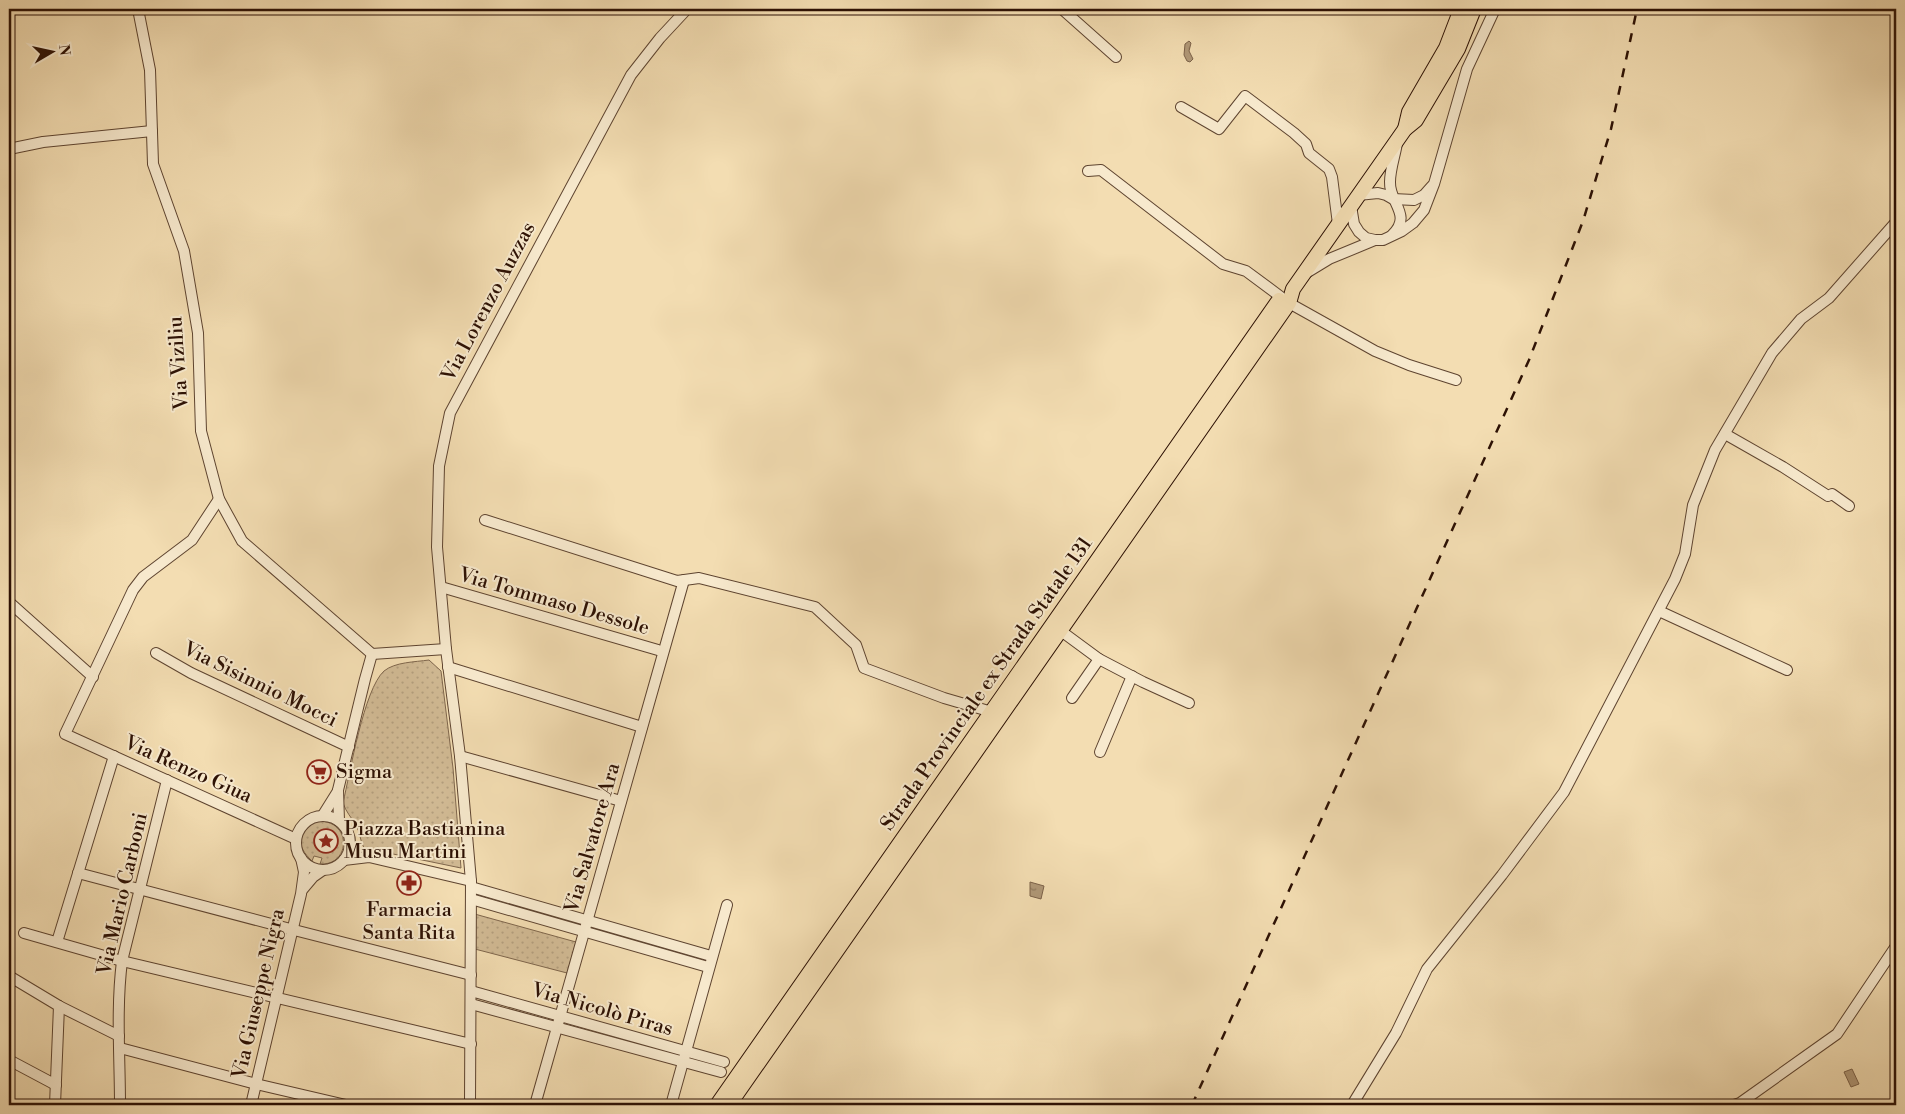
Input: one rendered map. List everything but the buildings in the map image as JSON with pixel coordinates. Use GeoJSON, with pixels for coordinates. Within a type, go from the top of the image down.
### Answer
{"type":"FeatureCollection","features":[{"type":"Feature","properties":{"kind":"main road","name":"Strada Provinciale ex Strada Statale 131"},"geometry":{"type":"LineString","coordinates":[[1401,134],[1409,112],[1446,48],[1461,9]]}},
{"type":"Feature","properties":{"kind":"main road","name":"Strada Provinciale ex Strada Statale 131"},"geometry":{"type":"LineString","coordinates":[[717,1105],[992,712],[1401,134],[1416,120],[1458,50],[1474,9]]}},
{"type":"Feature","properties":{"kind":"main road","name":"Strada Provinciale ex Strada Statale 131"},"geometry":{"type":"LineString","coordinates":[[729,1105],[1061,631],[1285,300]]}},
{"type":"Feature","properties":{"kind":"street","name":"Via Viziliu"},"geometry":{"type":"LineString","coordinates":[[138,9],[150,70],[153,164],[184,251],[198,333],[201,431],[219,499],[242,541],[372,654]]}},
{"type":"Feature","properties":{"kind":"street","name":"Via Lorenzo Auzzas"},"geometry":{"type":"LineString","coordinates":[[470,1105],[471,884],[460,756],[446,649],[437,547],[439,466],[450,413],[630,75],[687,9]]}},
{"type":"Feature","properties":{"kind":"street"},"geometry":{"type":"LineString","coordinates":[[1062,9],[1116,58]]}},
{"type":"Feature","properties":{"kind":"street"},"geometry":{"type":"LineString","coordinates":[[1391,236],[1398,228],[1401,218],[1399,208],[1393,199],[1386,194],[1378,193],[1355,201],[1354,224],[1366,238],[1375,240],[1383,240],[1402,231],[1424,210],[1434,184],[1467,69],[1495,9]]}},
{"type":"Feature","properties":{"kind":"street"},"geometry":{"type":"LineString","coordinates":[[1180,106],[1219,129],[1245,96],[1294,133],[1306,144],[1309,153],[1329,169],[1332,177],[1338,224]]}},
{"type":"Feature","properties":{"kind":"street"},"geometry":{"type":"LineString","coordinates":[[9,149],[43,142],[152,130]]}},
{"type":"Feature","properties":{"kind":"street"},"geometry":{"type":"LineString","coordinates":[[1393,199],[1390,181],[1401,134]]}},
{"type":"Feature","properties":{"kind":"street"},"geometry":{"type":"LineString","coordinates":[[1088,171],[1101,170],[1223,264],[1246,271],[1285,300],[1376,351],[1409,366],[1456,380]]}},
{"type":"Feature","properties":{"kind":"street"},"geometry":{"type":"LineString","coordinates":[[1393,199],[1414,200],[1424,195],[1434,184]]}},
{"type":"Feature","properties":{"kind":"street"},"geometry":{"type":"LineString","coordinates":[[1352,1105],[1396,1033],[1427,970],[1564,792],[1678,571],[1684,554],[1693,505],[1715,450],[1772,353],[1802,319],[1829,298],[1896,222]]}},
{"type":"Feature","properties":{"kind":"street"},"geometry":{"type":"LineString","coordinates":[[1303,275],[1329,259],[1375,240]]}},
{"type":"Feature","properties":{"kind":"street"},"geometry":{"type":"LineString","coordinates":[[1724,434],[1783,467],[1828,496],[1832,494],[1849,506]]}},
{"type":"Feature","properties":{"kind":"street"},"geometry":{"type":"LineString","coordinates":[[9,602],[93,677],[133,590],[143,577],[192,540],[219,499]]}},
{"type":"Feature","properties":{"kind":"street"},"geometry":{"type":"LineString","coordinates":[[485,520],[680,581],[699,578],[815,607],[856,645],[864,668],[944,698],[992,712]]}},
{"type":"Feature","properties":{"kind":"street","name":"Via Salvatore Ara"},"geometry":{"type":"LineString","coordinates":[[640,726],[658,650],[680,581]]}},
{"type":"Feature","properties":{"kind":"street","name":"Via Salvatore Ara"},"geometry":{"type":"LineString","coordinates":[[530,1105],[558,1016],[680,581]]}},
{"type":"Feature","properties":{"kind":"street","name":"Via Tommaso Dessole"},"geometry":{"type":"LineString","coordinates":[[441,587],[658,650]]}},
{"type":"Feature","properties":{"kind":"street"},"geometry":{"type":"LineString","coordinates":[[1659,611],[1787,670]]}},
{"type":"Feature","properties":{"kind":"street"},"geometry":{"type":"LineString","coordinates":[[1061,631],[1099,659],[1189,703]]}},
{"type":"Feature","properties":{"kind":"street"},"geometry":{"type":"LineString","coordinates":[[323,816],[338,790],[372,654],[446,649]]}},
{"type":"Feature","properties":{"kind":"street","name":"Via Sisinnio Mocci"},"geometry":{"type":"LineString","coordinates":[[156,653],[191,673],[349,747]]}},
{"type":"Feature","properties":{"kind":"street"},"geometry":{"type":"LineString","coordinates":[[1072,698],[1099,659]]}},
{"type":"Feature","properties":{"kind":"street"},"geometry":{"type":"LineString","coordinates":[[448,667],[640,726]]}},
{"type":"Feature","properties":{"kind":"street"},"geometry":{"type":"LineString","coordinates":[[1100,752],[1132,676]]}},
{"type":"Feature","properties":{"kind":"street","name":"Via Renzo Giua"},"geometry":{"type":"LineString","coordinates":[[93,677],[65,734],[296,839]]}},
{"type":"Feature","properties":{"kind":"street"},"geometry":{"type":"LineString","coordinates":[[57,942],[114,756]]}},
{"type":"Feature","properties":{"kind":"street"},"geometry":{"type":"LineString","coordinates":[[460,756],[619,800]]}},
{"type":"Feature","properties":{"kind":"street","name":"Via Mario Carboni"},"geometry":{"type":"LineString","coordinates":[[120,1105],[119,1036],[122,961],[167,780]]}},
{"type":"Feature","properties":{"kind":"street"},"geometry":{"type":"LineString","coordinates":[[338,790],[339,821]]}},
{"type":"Feature","properties":{"kind":"street"},"geometry":{"type":"LineString","coordinates":[[323,816],[339,821],[349,834],[350,842],[344,860],[338,865],[323,870],[310,867],[301,858],[296,846],[296,839],[298,831],[308,820],[323,816]]}},
{"type":"Feature","properties":{"kind":"street"},"geometry":{"type":"LineString","coordinates":[[350,842],[369,857]]}},
{"type":"Feature","properties":{"kind":"street"},"geometry":{"type":"LineString","coordinates":[[344,860],[369,857],[471,884],[585,920],[711,956]]}},
{"type":"Feature","properties":{"kind":"street","name":"Via Giuseppe Nigra"},"geometry":{"type":"LineString","coordinates":[[250,1105],[301,891],[304,872],[301,858]]}},
{"type":"Feature","properties":{"kind":"street","name":"Via Giuseppe Nigra"},"geometry":{"type":"LineString","coordinates":[[301,891],[313,876],[323,870]]}},
{"type":"Feature","properties":{"kind":"street"},"geometry":{"type":"LineString","coordinates":[[78,872],[292,930],[471,975]]}},
{"type":"Feature","properties":{"kind":"street"},"geometry":{"type":"LineString","coordinates":[[471,899],[708,967]]}},
{"type":"Feature","properties":{"kind":"street"},"geometry":{"type":"LineString","coordinates":[[671,1105],[711,956],[727,905]]}},
{"type":"Feature","properties":{"kind":"street"},"geometry":{"type":"LineString","coordinates":[[24,933],[122,961],[471,1044]]}},
{"type":"Feature","properties":{"kind":"street"},"geometry":{"type":"LineString","coordinates":[[1734,1105],[1740,1103],[1837,1034],[1896,946]]}},
{"type":"Feature","properties":{"kind":"street"},"geometry":{"type":"LineString","coordinates":[[9,976],[59,1006],[119,1036]]}},
{"type":"Feature","properties":{"kind":"street","name":"Via Nicolò Piras"},"geometry":{"type":"LineString","coordinates":[[471,990],[686,1052],[722,1067],[683,1063],[471,1004]]}},
{"type":"Feature","properties":{"kind":"street"},"geometry":{"type":"LineString","coordinates":[[55,1105],[59,1006]]}},
{"type":"Feature","properties":{"kind":"street","name":"Via Salvatore Ara"},"geometry":{"type":"LineString","coordinates":[[535,1105],[554,1027]]}},
{"type":"Feature","properties":{"kind":"street"},"geometry":{"type":"LineString","coordinates":[[120,1048],[256,1084],[346,1105]]}},
{"type":"Feature","properties":{"kind":"street"},"geometry":{"type":"LineString","coordinates":[[9,1060],[56,1084]]}},
{"type":"Feature","properties":{"kind":"shaded area"},"geometry":{"type":"Polygon","coordinates":[[[429,660],[441,671],[453,768],[461,868],[364,848],[357,828],[343,803],[364,713],[377,681],[384,671],[389,668],[405,663],[429,660]]]}},
{"type":"Feature","properties":{"kind":"shaded area"},"geometry":{"type":"Polygon","coordinates":[[[316,821],[328,822],[337,827],[342,834],[344,842],[342,851],[338,858],[330,863],[320,864],[322,858],[314,856],[312,861],[303,850],[301,844],[302,835],[305,830],[316,821]]]}},
{"type":"Feature","properties":{"kind":"shaded area"},"geometry":{"type":"Polygon","coordinates":[[[471,913],[576,942],[567,973],[471,948],[471,913]]]}},
{"type":"Feature","properties":{"kind":"water"},"geometry":{"type":"Polygon","coordinates":[[[1189,41],[1191,43],[1189,51],[1193,59],[1190,62],[1187,61],[1184,55],[1185,44],[1189,41]]]}},
{"type":"Feature","properties":{"kind":"water"},"geometry":{"type":"Polygon","coordinates":[[[1030,882],[1044,886],[1041,899],[1030,896],[1030,882]]]}},
{"type":"Feature","properties":{"kind":"water"},"geometry":{"type":"Polygon","coordinates":[[[1852,1069],[1859,1084],[1851,1087],[1844,1072],[1852,1069]]]}},
{"type":"Feature","properties":{"kind":"railway"},"geometry":{"type":"LineString","coordinates":[[1192,1105],[1529,360],[1583,221],[1611,129],[1637,9]]}},
{"type":"Feature","properties":{"kind":"place","name":"Sigma"},"geometry":{"type":"Point","coordinates":[319,772]}},
{"type":"Feature","properties":{"kind":"place","name":"Piazza Bastianina Musu Martini"},"geometry":{"type":"Point","coordinates":[326,841]}},
{"type":"Feature","properties":{"kind":"place","name":"Farmacia Santa Rita"},"geometry":{"type":"Point","coordinates":[409,883]}}]}
